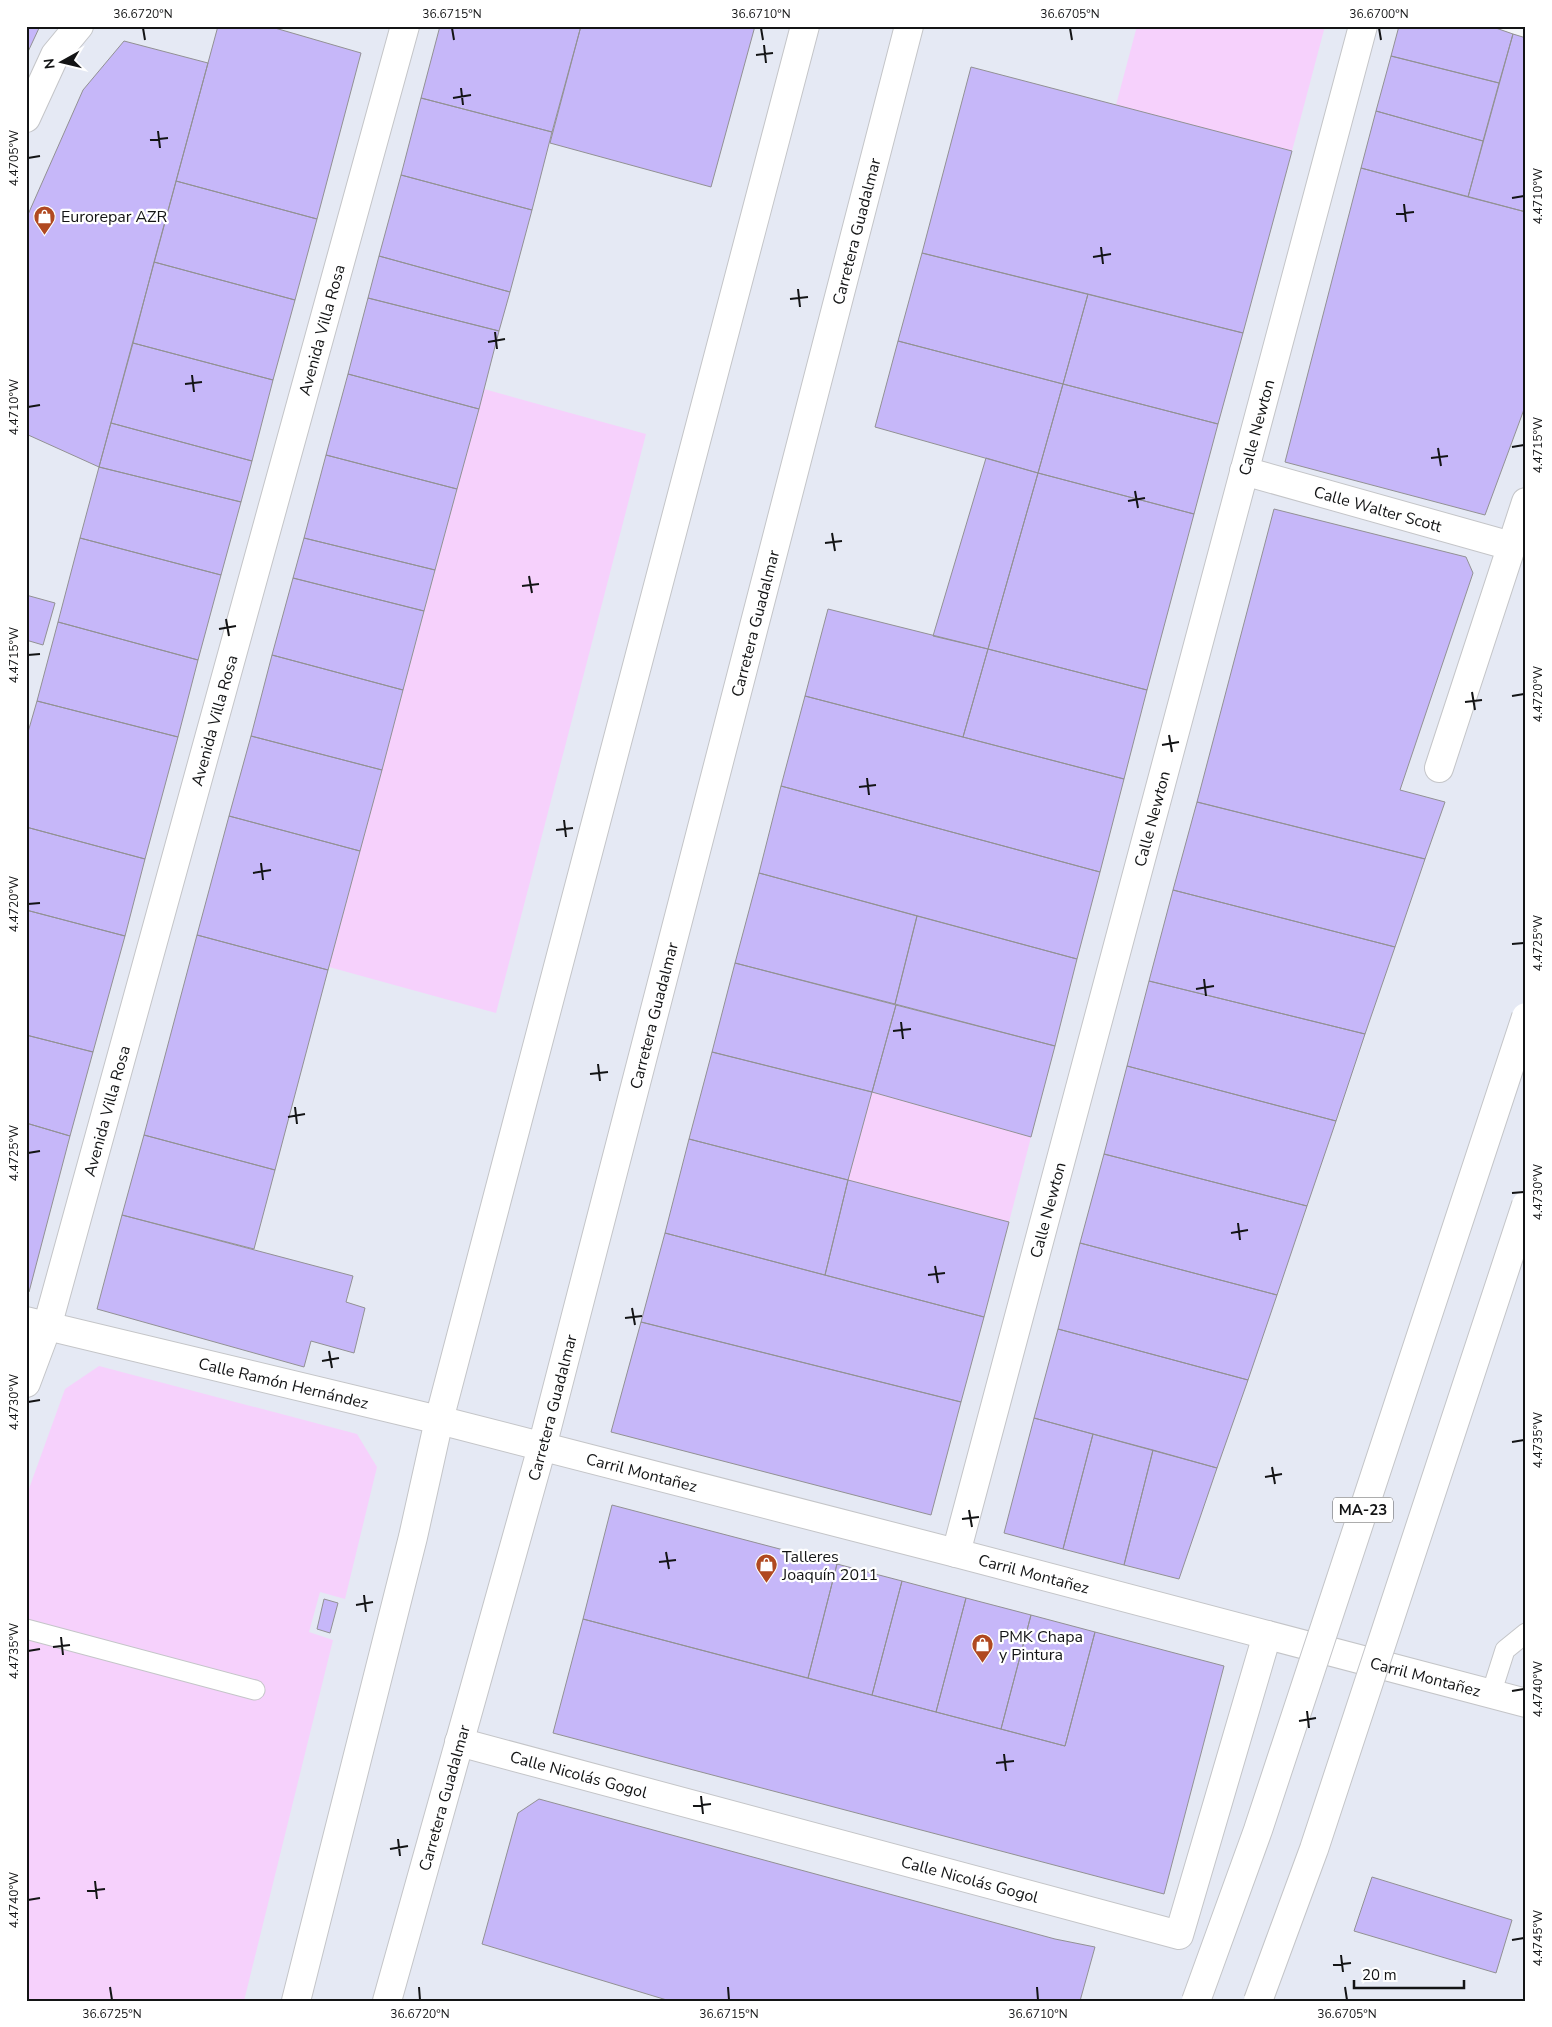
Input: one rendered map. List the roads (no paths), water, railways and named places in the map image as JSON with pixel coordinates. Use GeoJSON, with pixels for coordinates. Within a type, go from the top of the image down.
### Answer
{"type":"FeatureCollection","features":[{"type":"Feature","properties":{"kind":"main road"},"geometry":{"type":"LineString","coordinates":[[26,118],[55,55],[79,26]]}},
{"type":"Feature","properties":{"kind":"main road"},"geometry":{"type":"LineString","coordinates":[[296,2001],[414,1537],[439,1420],[805,26]]}},
{"type":"Feature","properties":{"kind":"main road","name":"Carretera Guadalmar"},"geometry":{"type":"LineString","coordinates":[[387,2001],[542,1447],[909,26]]}},
{"type":"Feature","properties":{"kind":"main road","name":"Calle Newton"},"geometry":{"type":"LineString","coordinates":[[956,1553],[1363,26]]}},
{"type":"Feature","properties":{"kind":"main road","name":"Avenida Villa Rosa"},"geometry":{"type":"LineString","coordinates":[[26,1384],[37,1324],[402,27]]}},
{"type":"Feature","properties":{"kind":"main road","name":"Calle Walter Scott"},"geometry":{"type":"LineString","coordinates":[[1244,472],[1511,546]]}},
{"type":"Feature","properties":{"kind":"main road"},"geometry":{"type":"LineString","coordinates":[[1439,768],[1526,502]]}},
{"type":"Feature","properties":{"kind":"main road","name":"MA-23"},"geometry":{"type":"LineString","coordinates":[[1196,2001],[1258,1830],[1526,1017]]}},
{"type":"Feature","properties":{"kind":"main road"},"geometry":{"type":"LineString","coordinates":[[1258,2001],[1314,1849],[1526,1204]]}},
{"type":"Feature","properties":{"kind":"main road","name":"Calle Ramón Hernández"},"geometry":{"type":"LineString","coordinates":[[37,1324],[439,1420],[542,1447]]}},
{"type":"Feature","properties":{"kind":"main road","name":"Carril Montañez"},"geometry":{"type":"LineString","coordinates":[[542,1447],[956,1553],[1526,1703]]}},
{"type":"Feature","properties":{"kind":"main road","name":"Calle Nicolás Gogol"},"geometry":{"type":"LineString","coordinates":[[459,1742],[1179,1935],[1267,1635]]}},
{"type":"Feature","properties":{"kind":"lane"},"geometry":{"type":"LineString","coordinates":[[26,1629],[255,1690]]}},
{"type":"Feature","properties":{"kind":"lane"},"geometry":{"type":"LineString","coordinates":[[1491,1694],[1505,1650],[1526,1633]]}},
{"type":"Feature","properties":{"kind":"place","name":"Eurorepar AZR"},"geometry":{"type":"Point","coordinates":[45,235]}},
{"type":"Feature","properties":{"kind":"place","name":"Talleres Joaquín 2011"},"geometry":{"type":"Point","coordinates":[766,1584]}},
{"type":"Feature","properties":{"kind":"place","name":"PMK Chapa y Pintura"},"geometry":{"type":"Point","coordinates":[983,1664]}}]}
